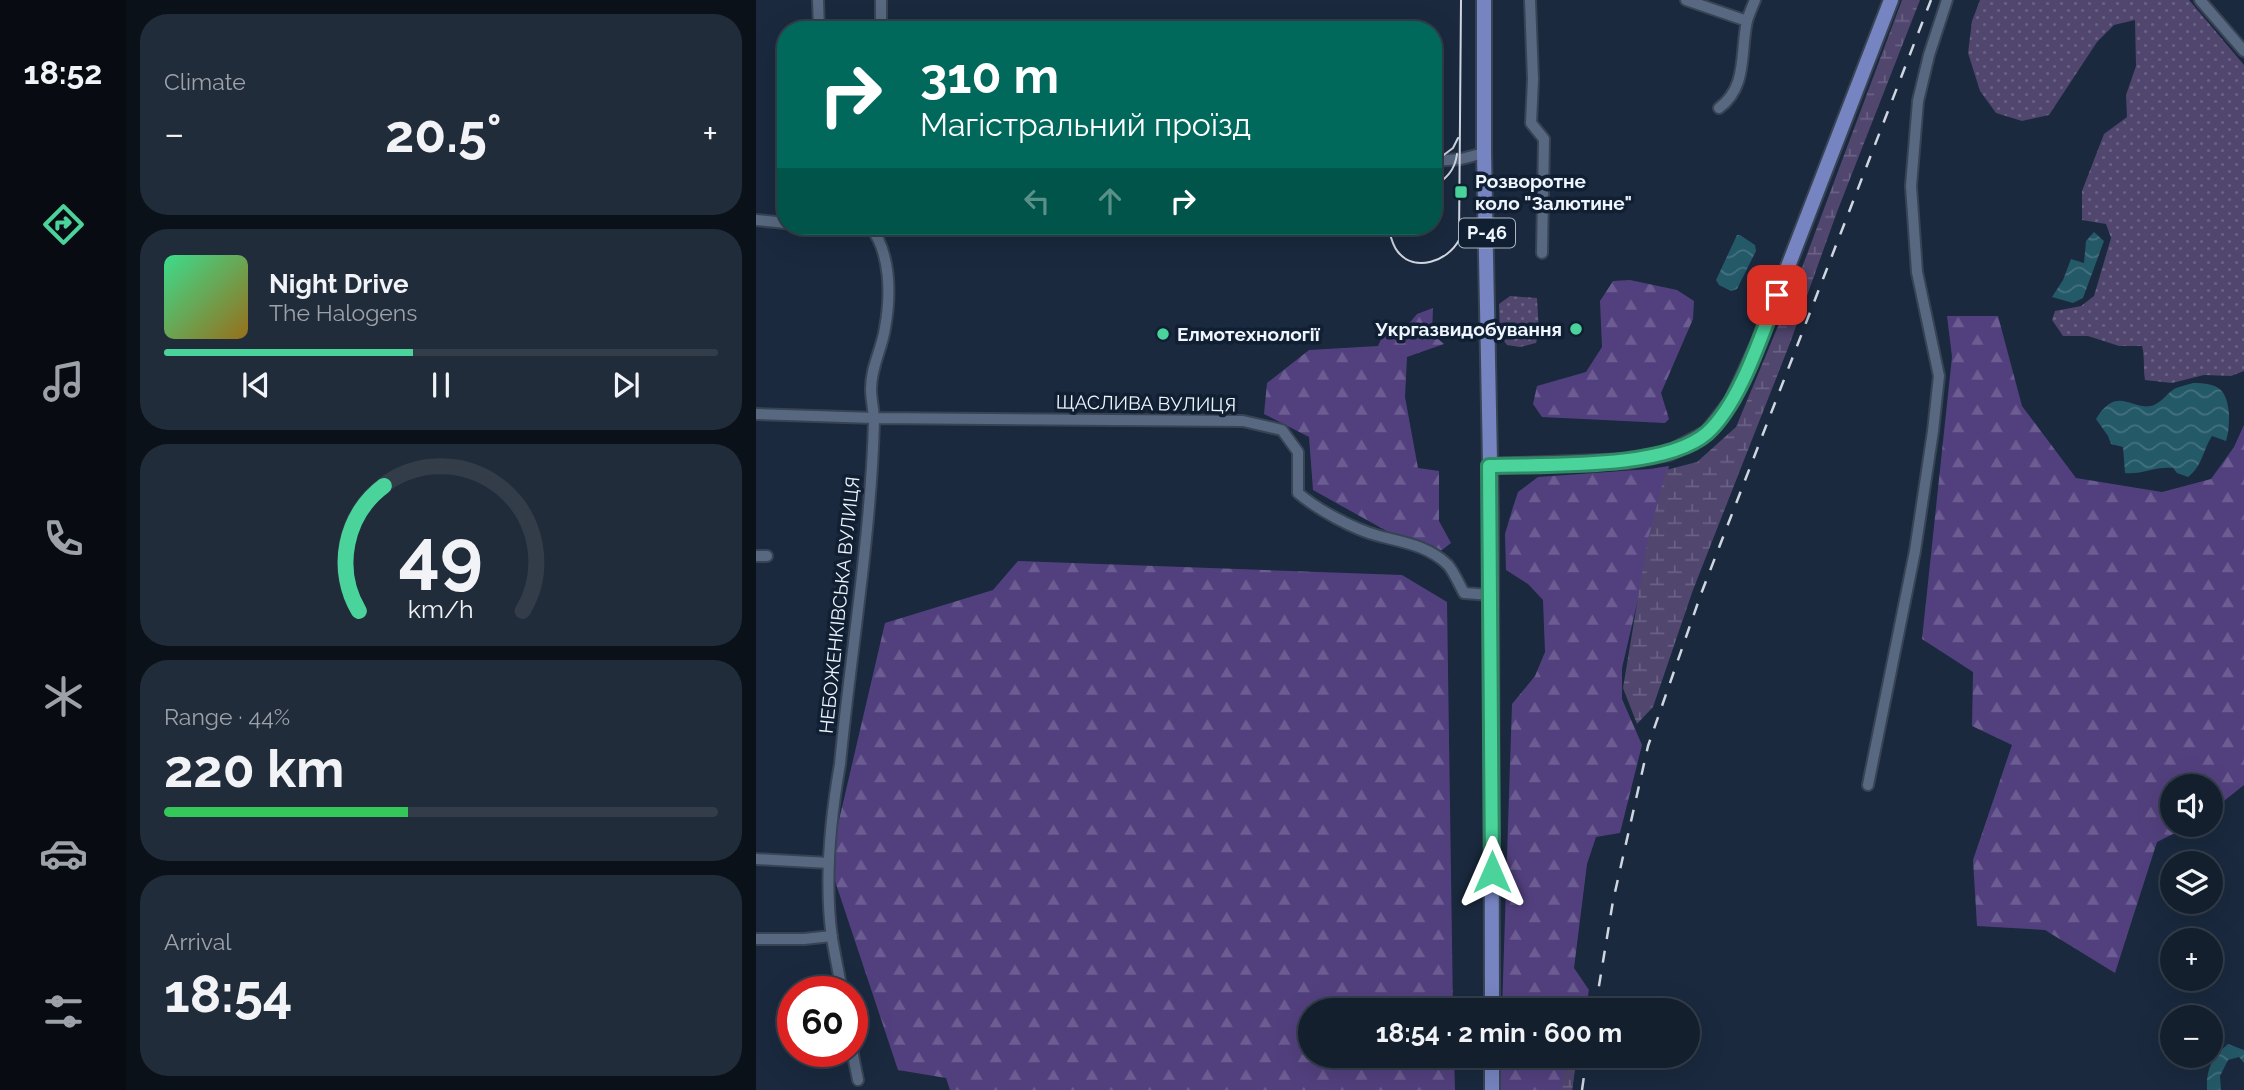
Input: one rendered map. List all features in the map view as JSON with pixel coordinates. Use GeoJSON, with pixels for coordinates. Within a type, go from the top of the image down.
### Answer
{"type":"FeatureCollection","features":[{"type":"Feature","properties":{"kind":"main road","name":"Р-46"},"geometry":{"type":"LineString","coordinates":[[1484,0],[1492,998]]}},
{"type":"Feature","properties":{"kind":"main road"},"geometry":{"type":"LineString","coordinates":[[1489,466],[1628,461],[1669,453],[1707,433],[1732,401],[1758,344],[1891,0]]}},
{"type":"Feature","properties":{"kind":"main road"},"geometry":{"type":"LineString","coordinates":[[1492,1068],[1492,1090]]}},
{"type":"Feature","properties":{"kind":"street"},"geometry":{"type":"LineString","coordinates":[[818,0],[819,21]]}},
{"type":"Feature","properties":{"kind":"street"},"geometry":{"type":"LineString","coordinates":[[881,0],[881,21]]}},
{"type":"Feature","properties":{"kind":"street"},"geometry":{"type":"LineString","coordinates":[[1530,0],[1531,123],[1544,139],[1542,253]]}},
{"type":"Feature","properties":{"kind":"street"},"geometry":{"type":"LineString","coordinates":[[1686,0],[1747,21]]}},
{"type":"Feature","properties":{"kind":"street"},"geometry":{"type":"LineString","coordinates":[[1719,108],[1728,102],[1740,81],[1747,21],[1755,0]]}},
{"type":"Feature","properties":{"kind":"street"},"geometry":{"type":"LineString","coordinates":[[1868,785],[1915,551],[1939,376],[1917,272],[1911,186],[1918,101],[1929,55],[1947,0]]}},
{"type":"Feature","properties":{"kind":"street"},"geometry":{"type":"LineString","coordinates":[[2200,0],[2244,51]]}},
{"type":"Feature","properties":{"kind":"street"},"geometry":{"type":"LineString","coordinates":[[1442,160],[1484,153]]}},
{"type":"Feature","properties":{"kind":"street"},"geometry":{"type":"LineString","coordinates":[[756,220],[777,222]]}},
{"type":"Feature","properties":{"kind":"street","name":"НЕБОЖЕНКІВСЬКА ВУЛИЦЯ"},"geometry":{"type":"LineString","coordinates":[[839,976],[832,936],[829,863],[833,806],[870,492],[874,418],[871,389],[874,361],[886,329],[888,283],[884,253],[876,235]]}},
{"type":"Feature","properties":{"kind":"street","name":"ЩАСЛИВА ВУЛИЦЯ"},"geometry":{"type":"LineString","coordinates":[[756,414],[874,418],[1244,421],[1282,429],[1298,452],[1298,493],[1310,503],[1377,536],[1407,541],[1430,552],[1448,565],[1464,593],[1490,595]]}},
{"type":"Feature","properties":{"kind":"street"},"geometry":{"type":"LineString","coordinates":[[756,859],[829,863]]}},
{"type":"Feature","properties":{"kind":"street"},"geometry":{"type":"LineString","coordinates":[[756,939],[832,936]]}},
{"type":"Feature","properties":{"kind":"street"},"geometry":{"type":"LineString","coordinates":[[855,1067],[858,1080]]}},
{"type":"Feature","properties":{"kind":"green space"},"geometry":{"type":"Polygon","coordinates":[[[1902,0],[1920,0],[1693,590],[1653,707],[1637,724],[1623,688],[1647,543],[1666,470],[1697,462],[1736,427],[1800,273],[1902,0]]]}},
{"type":"Feature","properties":{"kind":"green space"},"geometry":{"type":"Polygon","coordinates":[[[1980,0],[2189,0],[2244,65],[2244,371],[2231,376],[2204,375],[2172,383],[2145,380],[2142,346],[2119,346],[2088,336],[2063,336],[2052,320],[2055,311],[2081,306],[2094,296],[2111,238],[2106,224],[2082,220],[2082,191],[2104,134],[2127,117],[2126,95],[2136,66],[2135,20],[2114,25],[2097,42],[2049,115],[2022,121],[1996,113],[1980,91],[1968,53],[1972,21],[1980,0]]]}},
{"type":"Feature","properties":{"kind":"green space"},"geometry":{"type":"Polygon","coordinates":[[[1630,280],[1677,290],[1694,301],[1693,319],[1661,393],[1669,419],[1665,423],[1542,417],[1533,404],[1537,386],[1586,372],[1602,347],[1600,301],[1613,281],[1630,280]]]}},
{"type":"Feature","properties":{"kind":"green space"},"geometry":{"type":"Polygon","coordinates":[[[1510,296],[1537,298],[1539,332],[1536,343],[1520,347],[1507,345],[1500,336],[1499,304],[1510,296]]]}},
{"type":"Feature","properties":{"kind":"green space"},"geometry":{"type":"Polygon","coordinates":[[[1433,308],[1432,334],[1444,344],[1407,357],[1405,397],[1418,468],[1439,471],[1439,521],[1451,543],[1442,550],[1419,549],[1313,490],[1309,437],[1264,414],[1267,383],[1309,350],[1378,346],[1385,331],[1407,326],[1417,314],[1433,308]]]}},
{"type":"Feature","properties":{"kind":"green space"},"geometry":{"type":"Polygon","coordinates":[[[1947,316],[1998,316],[2022,406],[2076,478],[2162,492],[2211,479],[2234,447],[2244,425],[2244,785],[2223,802],[2223,774],[2160,774],[2160,837],[2167,837],[2157,842],[2115,973],[2045,930],[1977,926],[1973,860],[2012,745],[1972,726],[1973,672],[1922,639],[1952,357],[1947,316]]]}},
{"type":"Feature","properties":{"kind":"green space"},"geometry":{"type":"Polygon","coordinates":[[[1669,466],[1622,668],[1622,699],[1642,745],[1620,833],[1596,837],[1587,864],[1574,968],[1589,990],[1587,998],[1502,998],[1512,704],[1535,676],[1545,652],[1543,600],[1528,584],[1506,570],[1505,534],[1518,492],[1538,477],[1669,466]]]}},
{"type":"Feature","properties":{"kind":"green space"},"geometry":{"type":"Polygon","coordinates":[[[1018,561],[1402,575],[1447,602],[1453,998],[1298,998],[1298,1068],[1454,1068],[1455,1090],[950,1090],[946,1078],[898,1070],[829,863],[885,623],[993,590],[1018,561]]]}},
{"type":"Feature","properties":{"kind":"green space"},"geometry":{"type":"Polygon","coordinates":[[[1501,1068],[1575,1068],[1572,1090],[1501,1090],[1501,1068]]]}},
{"type":"Feature","properties":{"kind":"green space"},"geometry":{"type":"Polygon","coordinates":[[[1565,1068],[1575,1068],[1572,1090],[1561,1090],[1565,1068]]]}},
{"type":"Feature","properties":{"kind":"water"},"geometry":{"type":"Polygon","coordinates":[[[2094,232],[2104,241],[2083,298],[2073,303],[2052,297],[2063,280],[2071,259],[2084,263],[2086,241],[2094,232]]]}},
{"type":"Feature","properties":{"kind":"water"},"geometry":{"type":"Polygon","coordinates":[[[1737,235],[1755,245],[1756,251],[1737,289],[1731,291],[1719,285],[1716,280],[1737,235]]]}},
{"type":"Feature","properties":{"kind":"water"},"geometry":{"type":"Polygon","coordinates":[[[2193,383],[2214,386],[2226,398],[2229,428],[2226,441],[2212,436],[2200,463],[2188,477],[2177,473],[2173,468],[2125,473],[2123,447],[2111,444],[2096,419],[2104,408],[2118,401],[2139,406],[2154,405],[2176,388],[2193,383]]]}},
{"type":"Feature","properties":{"kind":"water"},"geometry":{"type":"Polygon","coordinates":[[[2228,1044],[2244,1050],[2244,1063],[2239,1057],[2228,1060],[2220,1076],[2221,1090],[2207,1090],[2210,1068],[2223,1068],[2223,1049],[2228,1044]]]}},
{"type":"Feature","properties":{"kind":"tram line"},"geometry":{"type":"LineString","coordinates":[[1391,235],[1396,249],[1405,258],[1422,263],[1439,259],[1459,240],[1461,0]]}},
{"type":"Feature","properties":{"kind":"tram line"},"geometry":{"type":"LineString","coordinates":[[1442,156],[1453,148],[1458,138]]}},
{"type":"Feature","properties":{"kind":"tram line"},"geometry":{"type":"LineString","coordinates":[[1442,181],[1449,174],[1457,154]]}},
{"type":"Feature","properties":{"kind":"railway"},"geometry":{"type":"LineString","coordinates":[[1597,998],[1613,901],[1648,746],[1701,594],[1931,0]]}},
{"type":"Feature","properties":{"kind":"railway"},"geometry":{"type":"LineString","coordinates":[[1582,1090],[1585,1068]]}},
{"type":"Feature","properties":{"kind":"place","name":"Розворотне коло \"Залютине\""},"geometry":{"type":"Point","coordinates":[1461,192]}},
{"type":"Feature","properties":{"kind":"place","name":"Укргазвидобування"},"geometry":{"type":"Point","coordinates":[1576,329]}},
{"type":"Feature","properties":{"kind":"place","name":"Елмотехнології"},"geometry":{"type":"Point","coordinates":[1163,334]}},
{"type":"Feature","properties":{"kind":"route"},"geometry":{"type":"LineString","coordinates":[[1492,872],[1489,466],[1628,461],[1669,453],[1707,433],[1732,401],[1777,295]]}}]}
